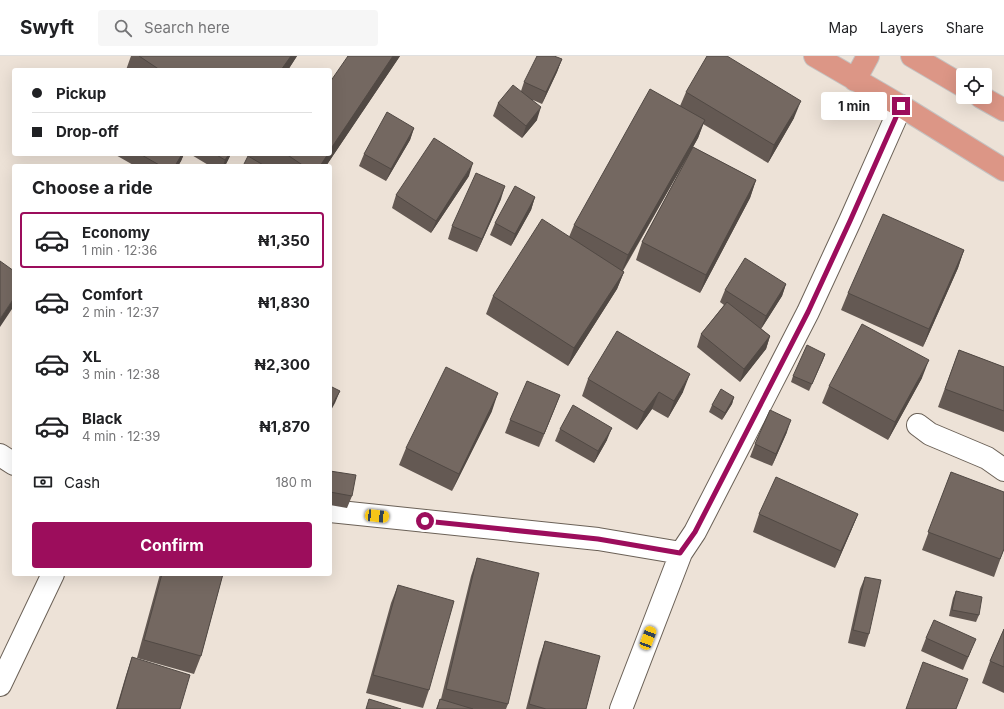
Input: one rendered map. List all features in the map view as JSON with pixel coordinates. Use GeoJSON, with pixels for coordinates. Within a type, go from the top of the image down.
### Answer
{"type":"FeatureCollection","features":[{"type":"Feature","properties":{"kind":"highway"},"geometry":{"type":"LineString","coordinates":[[814,56],[901,106],[1004,170]]}},
{"type":"Feature","properties":{"kind":"highway"},"geometry":{"type":"LineString","coordinates":[[855,80],[868,56]]}},
{"type":"Feature","properties":{"kind":"highway"},"geometry":{"type":"LineString","coordinates":[[912,56],[956,82]]}},
{"type":"Feature","properties":{"kind":"highway"},"geometry":{"type":"LineString","coordinates":[[992,103],[1004,110]]}},
{"type":"Feature","properties":{"kind":"street"},"geometry":{"type":"LineString","coordinates":[[621,709],[680,553],[695,532],[808,312],[901,106]]}},
{"type":"Feature","properties":{"kind":"street"},"geometry":{"type":"LineString","coordinates":[[918,425],[930,434],[987,458],[1004,470]]}},
{"type":"Feature","properties":{"kind":"street"},"geometry":{"type":"LineString","coordinates":[[0,455],[12,463]]}},
{"type":"Feature","properties":{"kind":"street"},"geometry":{"type":"LineString","coordinates":[[332,511],[598,539],[680,553]]}},
{"type":"Feature","properties":{"kind":"street"},"geometry":{"type":"LineString","coordinates":[[0,685],[52,576]]}},
{"type":"Feature","properties":{"kind":"building"},"geometry":{"type":"Polygon","coordinates":[[[139,56],[291,56],[282,68],[157,68],[139,56]]]}},
{"type":"Feature","properties":{"kind":"building"},"geometry":{"type":"Polygon","coordinates":[[[348,56],[393,56],[332,147],[332,79],[348,56]]]}},
{"type":"Feature","properties":{"kind":"building"},"geometry":{"type":"Polygon","coordinates":[[[537,56],[554,56],[562,59],[546,92],[524,82],[537,56]]]}},
{"type":"Feature","properties":{"kind":"building"},"geometry":{"type":"Polygon","coordinates":[[[707,56],[727,56],[801,101],[774,145],[686,92],[707,56]]]}},
{"type":"Feature","properties":{"kind":"building"},"geometry":{"type":"Polygon","coordinates":[[[513,85],[541,107],[526,126],[498,103],[513,85]]]}},
{"type":"Feature","properties":{"kind":"building"},"geometry":{"type":"Polygon","coordinates":[[[650,89],[705,120],[628,255],[574,225],[650,89]]]}},
{"type":"Feature","properties":{"kind":"building"},"geometry":{"type":"Polygon","coordinates":[[[387,112],[414,128],[391,169],[364,154],[387,112]]]}},
{"type":"Feature","properties":{"kind":"building"},"geometry":{"type":"Polygon","coordinates":[[[434,138],[473,163],[436,221],[396,195],[434,138]]]}},
{"type":"Feature","properties":{"kind":"building"},"geometry":{"type":"Polygon","coordinates":[[[693,147],[756,180],[706,275],[642,242],[693,147]]]}},
{"type":"Feature","properties":{"kind":"building"},"geometry":{"type":"Polygon","coordinates":[[[144,156],[181,156],[176,164],[158,164],[144,156]]]}},
{"type":"Feature","properties":{"kind":"building"},"geometry":{"type":"Polygon","coordinates":[[[218,156],[228,156],[225,160],[218,156]]]}},
{"type":"Feature","properties":{"kind":"building"},"geometry":{"type":"Polygon","coordinates":[[[248,156],[262,164],[244,164],[248,156]]]}},
{"type":"Feature","properties":{"kind":"building"},"geometry":{"type":"Polygon","coordinates":[[[289,156],[327,156],[321,164],[301,164],[289,156]]]}},
{"type":"Feature","properties":{"kind":"building"},"geometry":{"type":"Polygon","coordinates":[[[476,173],[505,186],[482,239],[452,226],[476,173]]]}},
{"type":"Feature","properties":{"kind":"building"},"geometry":{"type":"Polygon","coordinates":[[[515,186],[535,197],[515,234],[495,223],[515,186]]]}},
{"type":"Feature","properties":{"kind":"building"},"geometry":{"type":"Polygon","coordinates":[[[883,214],[964,250],[929,329],[848,293],[883,214]]]}},
{"type":"Feature","properties":{"kind":"building"},"geometry":{"type":"Polygon","coordinates":[[[542,219],[624,272],[574,348],[493,296],[542,219]]]}},
{"type":"Feature","properties":{"kind":"building"},"geometry":{"type":"Polygon","coordinates":[[[745,258],[786,284],[766,316],[725,290],[745,258]]]}},
{"type":"Feature","properties":{"kind":"building"},"geometry":{"type":"Polygon","coordinates":[[[0,261],[12,270],[12,301],[0,319],[0,261]]]}},
{"type":"Feature","properties":{"kind":"building"},"geometry":{"type":"Polygon","coordinates":[[[727,302],[770,336],[744,369],[701,334],[727,302]]]}},
{"type":"Feature","properties":{"kind":"building"},"geometry":{"type":"Polygon","coordinates":[[[862,324],[929,360],[895,422],[829,386],[862,324]]]}},
{"type":"Feature","properties":{"kind":"building"},"geometry":{"type":"Polygon","coordinates":[[[617,331],[690,374],[674,401],[659,392],[644,412],[588,379],[617,331]]]}},
{"type":"Feature","properties":{"kind":"building"},"geometry":{"type":"Polygon","coordinates":[[[807,345],[825,354],[812,384],[793,376],[807,345]]]}},
{"type":"Feature","properties":{"kind":"building"},"geometry":{"type":"Polygon","coordinates":[[[959,350],[1004,367],[1004,411],[945,389],[959,350]]]}},
{"type":"Feature","properties":{"kind":"building"},"geometry":{"type":"Polygon","coordinates":[[[446,367],[498,393],[459,474],[406,448],[446,367]]]}},
{"type":"Feature","properties":{"kind":"building"},"geometry":{"type":"Polygon","coordinates":[[[527,381],[560,395],[544,434],[510,420],[527,381]]]}},
{"type":"Feature","properties":{"kind":"building"},"geometry":{"type":"Polygon","coordinates":[[[332,387],[340,391],[332,405],[332,387]]]}},
{"type":"Feature","properties":{"kind":"building"},"geometry":{"type":"Polygon","coordinates":[[[721,389],[734,397],[725,413],[712,405],[721,389]]]}},
{"type":"Feature","properties":{"kind":"building"},"geometry":{"type":"Polygon","coordinates":[[[573,405],[612,428],[598,451],[560,429],[573,405]]]}},
{"type":"Feature","properties":{"kind":"building"},"geometry":{"type":"Polygon","coordinates":[[[770,410],[791,420],[776,454],[755,444],[770,410]]]}},
{"type":"Feature","properties":{"kind":"building"},"geometry":{"type":"Polygon","coordinates":[[[332,471],[356,475],[352,496],[332,492],[332,471]]]}},
{"type":"Feature","properties":{"kind":"building"},"geometry":{"type":"Polygon","coordinates":[[[951,472],[1004,492],[1004,549],[1000,559],[928,532],[951,472]]]}},
{"type":"Feature","properties":{"kind":"building"},"geometry":{"type":"Polygon","coordinates":[[[776,477],[858,514],[841,551],[759,514],[776,477]]]}},
{"type":"Feature","properties":{"kind":"building"},"geometry":{"type":"Polygon","coordinates":[[[477,558],[539,573],[508,704],[446,689],[477,558]]]}},
{"type":"Feature","properties":{"kind":"building"},"geometry":{"type":"Polygon","coordinates":[[[161,576],[222,576],[201,656],[144,640],[161,576]]]}},
{"type":"Feature","properties":{"kind":"building"},"geometry":{"type":"Polygon","coordinates":[[[865,577],[881,580],[869,634],[853,630],[865,577]]]}},
{"type":"Feature","properties":{"kind":"building"},"geometry":{"type":"Polygon","coordinates":[[[398,585],[454,601],[429,690],[373,675],[398,585]]]}},
{"type":"Feature","properties":{"kind":"building"},"geometry":{"type":"Polygon","coordinates":[[[956,591],[982,597],[979,615],[952,610],[956,591]]]}},
{"type":"Feature","properties":{"kind":"building"},"geometry":{"type":"Polygon","coordinates":[[[934,620],[976,639],[968,657],[926,638],[934,620]]]}},
{"type":"Feature","properties":{"kind":"building"},"geometry":{"type":"Polygon","coordinates":[[[1004,629],[1004,667],[990,661],[1004,629]]]}},
{"type":"Feature","properties":{"kind":"building"},"geometry":{"type":"Polygon","coordinates":[[[545,641],[600,656],[586,709],[546,709],[529,704],[545,641]]]}},
{"type":"Feature","properties":{"kind":"building"},"geometry":{"type":"Polygon","coordinates":[[[132,657],[190,675],[180,709],[117,709],[132,657]]]}},
{"type":"Feature","properties":{"kind":"building"},"geometry":{"type":"Polygon","coordinates":[[[923,662],[968,679],[956,709],[906,709],[923,662]]]}},
{"type":"Feature","properties":{"kind":"building"},"geometry":{"type":"Polygon","coordinates":[[[369,699],[401,709],[366,709],[369,699]]]}},
{"type":"Feature","properties":{"kind":"building"},"geometry":{"type":"Polygon","coordinates":[[[440,699],[473,709],[437,709],[440,699]]]}},
{"type":"Feature","properties":{"kind":"route"},"geometry":{"type":"LineString","coordinates":[[425,521],[598,539],[680,553],[695,532],[808,312],[901,106]]}}]}
